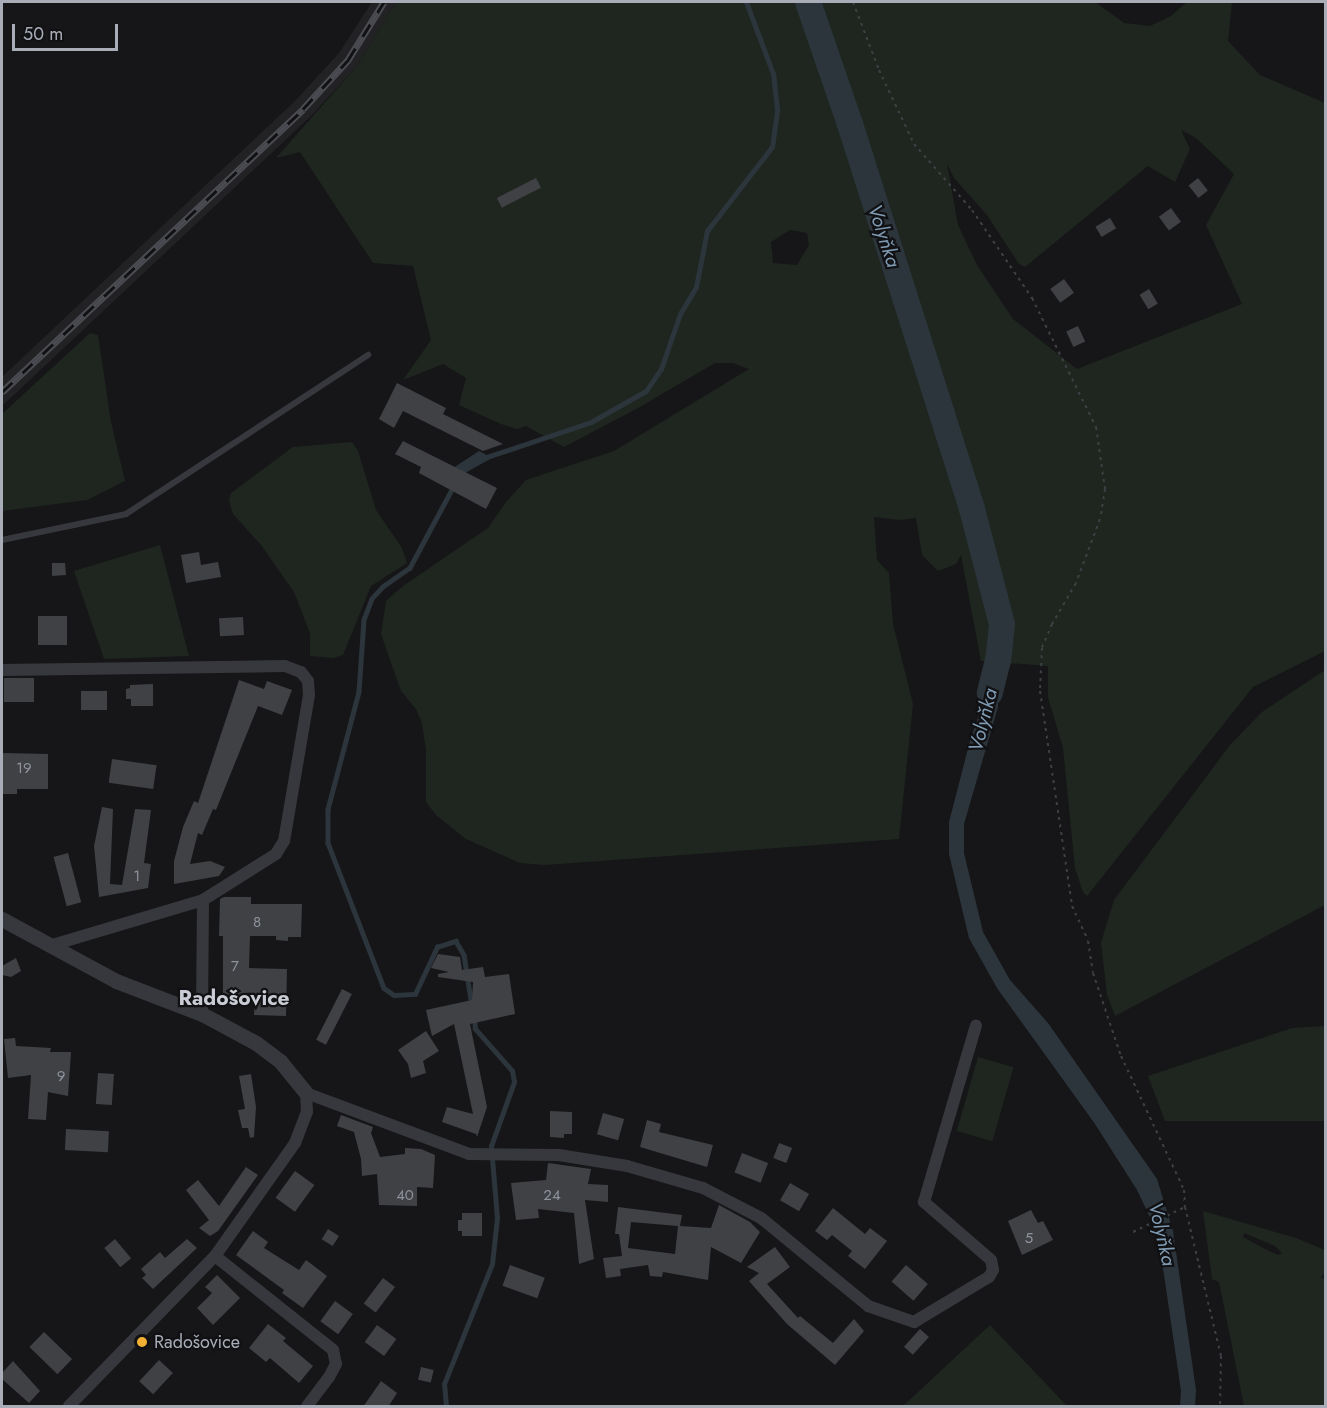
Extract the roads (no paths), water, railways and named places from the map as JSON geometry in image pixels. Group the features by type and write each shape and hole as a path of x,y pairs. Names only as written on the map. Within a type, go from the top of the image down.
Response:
{"street":[{"path":"2,669 285,666 301,672 308,681 309,695 284,842 276,854 203,900 48,946"},
{"path":"202,1014 203,900"},
{"path":"2,919 116,981 202,1014 256,1043 280,1061 306,1093 470,1154 559,1155 627,1166 703,1188 761,1218 868,1306 914,1322 989,1277 993,1270 991,1260 924,1202 976,1025"},
{"path":"69,1407 215,1256 295,1143 307,1112 306,1093"},
{"path":"215,1256 333,1350 336,1364 307,1407"}],"lane":[{"path":"2,540 126,514 368,355"}],"water":[{"path":"479,451 492,458 465,473 453,468"},
{"path":"998,660 998,707 964,824 964,853 983,932 1010,980 1048,1023 1157,1179 1173,1231 1196,1390 1195,1406 1180,1406 1181,1391 1158,1234 1137,1190 1095,1124 997,988 969,938 949,854 949,822 970,741"}],"waterway":[{"path":"484,458 591,422 646,391 661,369 680,314 696,287 707,231 772,147 777,110 773,74 746,2"},
{"name":"Volyňka","path":"808,2 850,124 972,509 1002,624 998,660 990,693"},
{"path":"454,486 410,568 383,587 372,599 364,620 359,692 328,809 328,843 384,988 394,995 415,994 437,947 456,941 464,955 472,1006"},
{"path":"446,1406 444,1384 492,1264 497,1218 491,1146 514,1082 512,1071 475,1029 474,1017"}],"railway":[{"path":"2,392 303,109 348,60 384,2"}],"place":[{"name":"Radošovice","path":"142,1342"}],"district":[{"name":"Radošovice","path":"234,998"}]}
